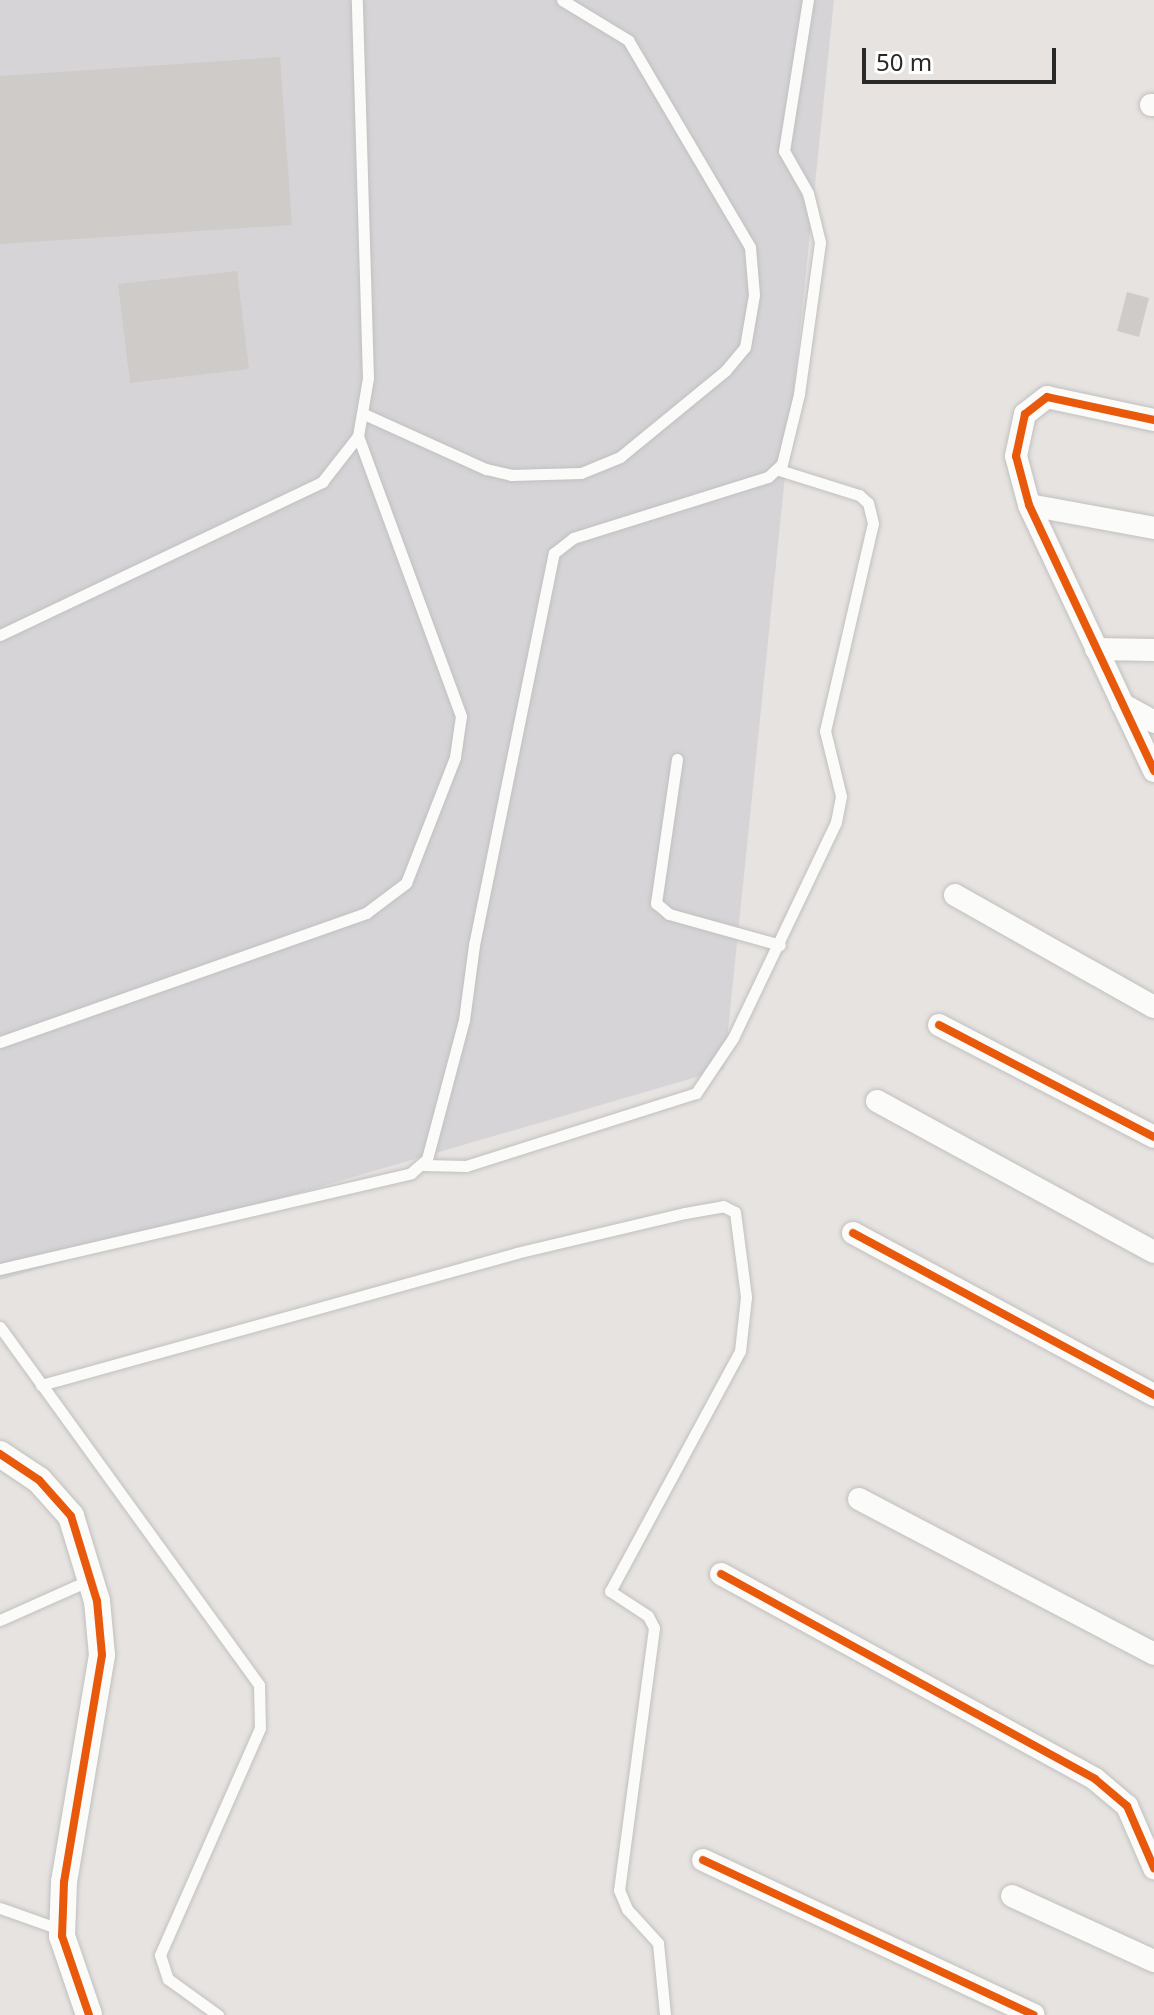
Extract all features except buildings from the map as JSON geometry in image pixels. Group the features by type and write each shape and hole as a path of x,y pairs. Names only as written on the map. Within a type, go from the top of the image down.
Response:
{"street":[{"path":"1154,420 1056,397 1039,400 1025,414 1016,456 1029,505 1154,771"},
{"path":"1029,505 1154,528"},
{"path":"1096,649 1154,650"},
{"path":"1122,704 1154,722"},
{"path":"955,895 1154,1007"},
{"path":"939,1025 1154,1137"},
{"path":"877,1101 1154,1252"},
{"path":"853,1233 1154,1395"},
{"path":"0,1454 39,1480 71,1516 91,1580 102,1655 64,1882 62,1930 89,2015"},
{"path":"859,1499 1154,1654"},
{"path":"721,1574 1095,1779 1127,1806 1154,1868"},
{"path":"703,1860 1034,2015"},
{"path":"1012,1896 1154,1961"}],"lane":[{"path":"0,635 322,482 358,436 368,378 357,0"},
{"path":"364,414 486,469 511,475 581,473 620,457 725,371 745,347 756,274 750,247 628,40 562,0"},
{"path":"779,470 799,394 820,242 808,193 784,151 808,0"},
{"path":"0,1042 366,913 406,883 455,757 461,716 358,436"},
{"path":"0,1269 411,1173 423,1165 435,1145 464,1020 474,945 554,553 573,538 779,470 859,495 868,503 873,523 825,731 841,796 836,822 780,945 711,1078 696,1093 466,1166 423,1165"},
{"path":"677,759 656,903 669,914 780,945"},
{"path":"41,1385 516,1253 685,1213 723,1206 735,1212 746,1297 740,1351 610,1591 648,1616 654,1628 619,1890 627,1909 658,1943 665,2015"},
{"path":"0,1327 259,1685 260,1728 160,1955 168,1979 218,2015"},
{"path":"0,1620 91,1580"},
{"path":"0,1908 62,1930"}],"shaded area":[{"path":"0,0 834,0 724,1069 0,1280"}],"cycle path":[{"path":"1154,420 1047,397 1025,414 1016,456 1029,505 1154,771"},
{"path":"939,1025 1154,1137"},
{"path":"853,1233 1154,1395"},
{"path":"0,1454 39,1480 71,1516 97,1601 102,1655 64,1882 62,1936 89,2015"},
{"path":"721,1574 1095,1779 1127,1806 1154,1868"},
{"path":"703,1860 1034,2015"}]}
